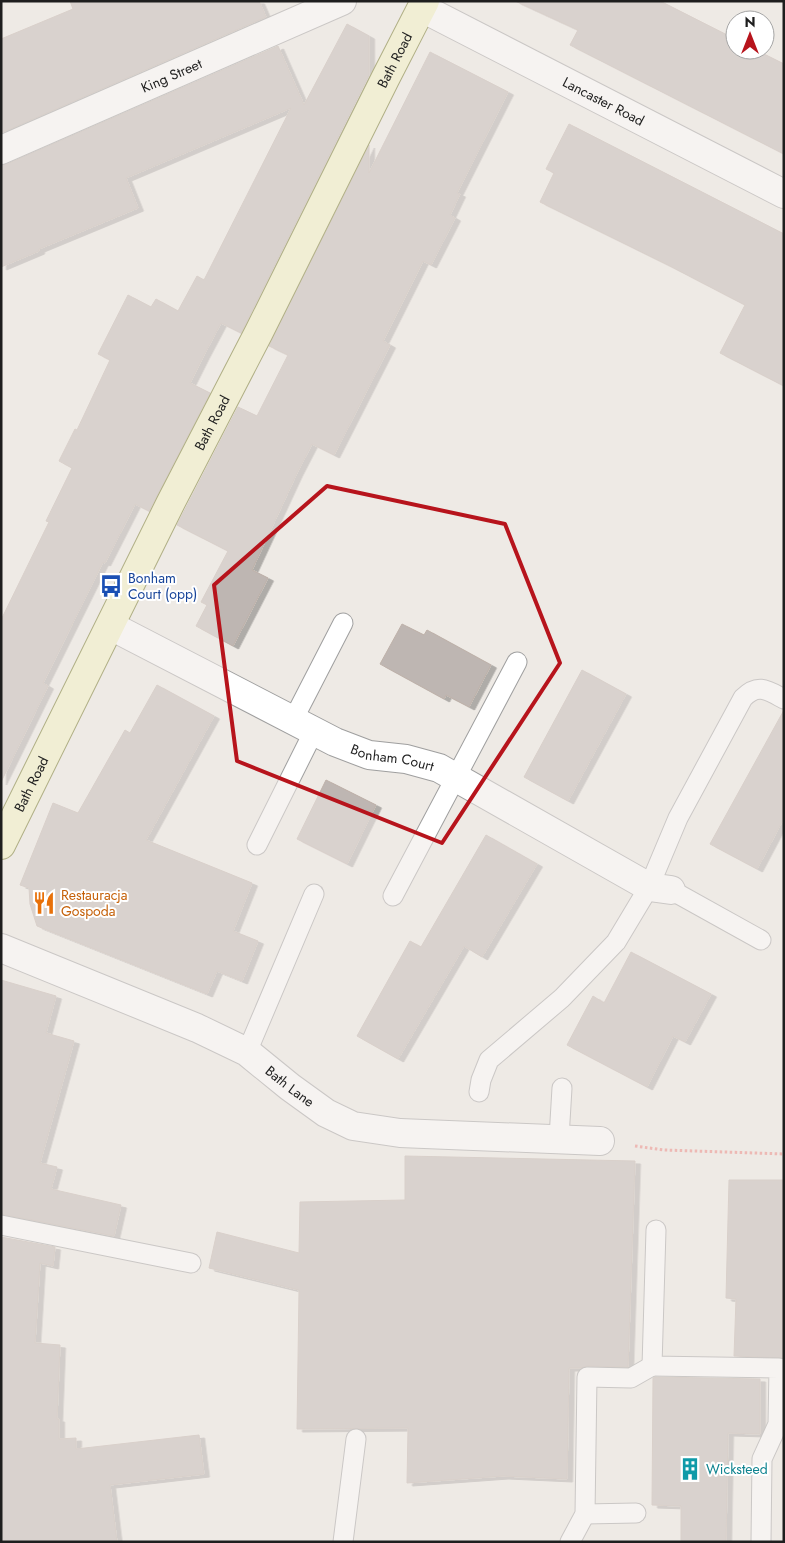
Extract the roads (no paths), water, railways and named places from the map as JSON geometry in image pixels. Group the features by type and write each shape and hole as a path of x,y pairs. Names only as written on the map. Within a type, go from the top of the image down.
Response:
{"street":[{"name":"King Street","path":"1,150 342,1"},
{"name":"Lancaster Road","path":"424,4 784,194"},
{"name":"Bath Road","path":"1,845 170,504 260,332 424,4"},
{"name":"Bonham Court","path":"110,626 335,742 369,755 406,759 439,768 660,888"},
{"name":"Bath Lane","path":"1,948 197,1028 247,1052 326,1113 353,1126 400,1133 600,1141"}],"lane":[{"path":"256,845 343,623"},
{"path":"394,896 517,662"},
{"path":"480,1092 481,1080 489,1060 562,998 616,942 660,888 678,818 743,698 751,690 764,689 784,699"},
{"path":"660,888 761,940"},
{"path":"247,1052 314,894"},
{"path":"559,1138 562,1088"},
{"path":"1,1225 191,1263"},
{"path":"652,1366 656,1230"},
{"path":"570,1542 584,1514 587,1377 631,1378 652,1366 779,1368 778,1424 762,1459 761,1542"},
{"path":"343,1542 356,1439"},
{"path":"584,1514 636,1513"}],"place":[{"name":"Bonham Court (opp)","path":"111,586"},
{"name":"Restauracja Gospoda","path":"44,903"},
{"name":"Wicksteed","path":"690,1469"}]}
